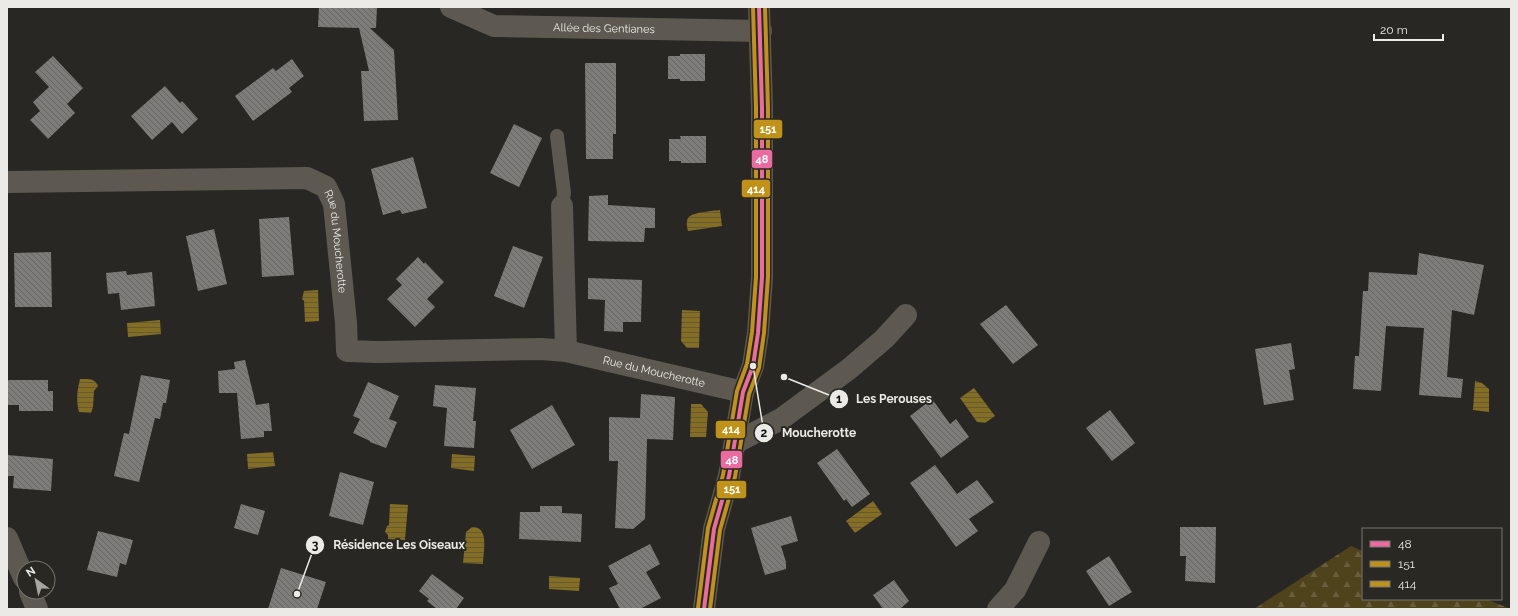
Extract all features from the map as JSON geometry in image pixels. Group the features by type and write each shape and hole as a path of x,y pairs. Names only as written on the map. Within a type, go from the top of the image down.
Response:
{"street":[{"name":"Allée des Gentianes","path":"451,7 494,26 761,31"},
{"path":"704,609 714,529 729,476 743,392 753,366 758,333 762,277 761,31 759,7"},
{"name":"Rue du Moucherotte","path":"7,182 307,178 326,187 334,204 346,323 347,350 378,352 542,349 566,351 743,392"},
{"path":"562,206 566,351"},
{"path":"735,443 780,420 849,369 884,339 906,315"},
{"path":"7,538 16,560"},
{"path":"998,609 1015,590 1039,542"}],"lane":[{"path":"556,136 564,193 562,206"}],"green space":[{"path":"1351,546 1362,551 1362,600 1488,600 1511,609 1254,609"}],"shaded area":[{"path":"720,210 722,226 688,231 687,221 690,216 708,211"},
{"path":"318,290 319,321 305,322 304,301 302,299 304,291"},
{"path":"682,310 700,311 699,348 687,348 681,341"},
{"path":"160,320 161,334 128,337 127,323"},
{"path":"80,379 93,380 98,386 94,391 91,413 79,412 77,396"},
{"path":"1475,381 1482,383 1489,389 1489,412 1473,410"},
{"path":"974,388 995,416 985,423 977,422 960,398"},
{"path":"691,404 701,404 708,412 706,437 690,437"},
{"path":"273,452 275,466 248,469 247,454"},
{"path":"452,454 475,456 474,471 451,468"},
{"path":"873,501 882,514 855,533 846,521"},
{"path":"390,504 408,505 405,540 388,539 388,535 385,532 387,526 389,525"},
{"path":"472,527 478,528 483,535 483,564 463,563 466,532"},
{"path":"549,576 580,578 579,591 549,589"}],"building":[{"path":"319,7 377,7 376,28 370,28 394,50 398,120 364,121 361,71 369,71 359,28 318,27"},
{"path":"680,54 705,54 705,81 680,81 680,79 668,79 668,56 680,56"},
{"path":"53,56 83,88 67,104 75,113 48,139 30,120 40,111 33,102 49,87 35,72"},
{"path":"292,59 304,76 289,88 292,92 253,121 235,96 273,68 276,71"},
{"path":"585,63 616,63 616,134 613,134 613,159 586,159"},
{"path":"165,86 180,103 182,101 198,119 182,134 172,122 152,140 131,116"},
{"path":"514,124 542,138 519,187 490,173"},
{"path":"680,136 706,136 706,163 681,163 681,161 669,161 669,139 681,139"},
{"path":"413,157 427,208 402,214 400,210 383,215 371,169"},
{"path":"608,195 608,205 655,208 655,228 645,228 644,242 588,241 589,196"},
{"path":"289,217 294,275 262,277 259,219"},
{"path":"214,229 227,284 198,291 186,236"},
{"path":"513,246 543,257 524,308 494,296"},
{"path":"51,252 52,307 15,307 14,253"},
{"path":"1419,253 1484,265 1474,315 1452,310 1447,377 1463,379 1461,398 1419,395 1424,328 1386,326 1381,391 1353,389 1355,356 1359,356 1363,291 1368,291 1369,272 1417,275"},
{"path":"418,257 424,264 425,262 444,282 427,299 435,307 415,327 387,299 402,285 396,279"},
{"path":"126,271 127,275 152,272 155,306 121,310 119,293 108,294 106,273"},
{"path":"588,278 642,280 641,322 623,322 623,332 604,331 605,300 588,299"},
{"path":"1006,305 1038,345 1013,364 980,324"},
{"path":"1291,343 1295,369 1289,370 1294,400 1264,405 1255,349"},
{"path":"245,360 256,405 269,403 272,431 264,431 264,437 241,439 237,393 219,393 218,371 235,369 234,362"},
{"path":"141,375 170,380 166,403 163,403 160,419 155,418 139,482 114,476 124,433 129,434"},
{"path":"7,380 48,380 48,391 53,391 53,411 19,411 19,405 7,405"},
{"path":"368,382 399,396 389,419 397,422 386,448 353,433 360,419 353,416"},
{"path":"435,385 476,388 473,421 476,421 474,448 444,446 447,408 433,406"},
{"path":"641,394 675,397 673,440 647,439 645,519 633,529 615,528 618,461 609,461 609,417 640,418"},
{"path":"932,399 950,424 956,419 969,437 941,458 910,416"},
{"path":"552,405 575,445 532,469 510,430"},
{"path":"1110,410 1135,443 1112,461 1086,428"},
{"path":"837,449 870,494 852,507 846,499 844,501 817,463"},
{"path":"7,455 53,459 51,491 13,488 14,476 7,476"},
{"path":"935,465 957,494 977,480 994,502 969,519 978,531 956,547 910,483"},
{"path":"340,472 374,482 363,525 329,516"},
{"path":"241,504 265,511 258,535 234,528"},
{"path":"540,506 562,506 562,513 582,514 581,542 519,539 520,512 540,512"},
{"path":"791,516 798,541 781,546 786,562 786,569 765,575 751,528"},
{"path":"1180,527 1216,527 1215,583 1185,581 1186,556 1180,556"},
{"path":"98,531 133,540 126,565 120,563 117,577 87,570"},
{"path":"650,544 660,564 646,572 661,598 640,609 620,609 609,588 618,584 608,566"},
{"path":"1109,556 1132,592 1109,606 1086,571"},
{"path":"281,568 326,582 317,609 268,609"},
{"path":"432,574 464,598 456,609 437,609 427,601 429,599 419,591"},
{"path":"894,580 909,601 900,609 883,609 873,595"}],"transit line":[{"name":"414","path":"698,608 708,528 723,475 737,391 747,364 752,332 756,277 756,108 753,7"},
{"name":"48","path":"704,609 714,529 729,476 743,392 753,366 758,333 762,277 762,108 759,7"},
{"name":"151","path":"710,609 720,530 735,477 749,394 759,368 764,333 768,277 768,108 765,7"}],"place":[{"name":"Moucherotte","path":"753,366"},
{"name":"Les Perouses","path":"784,377"},
{"name":"Résidence Les Oiseaux","path":"297,594"}]}
